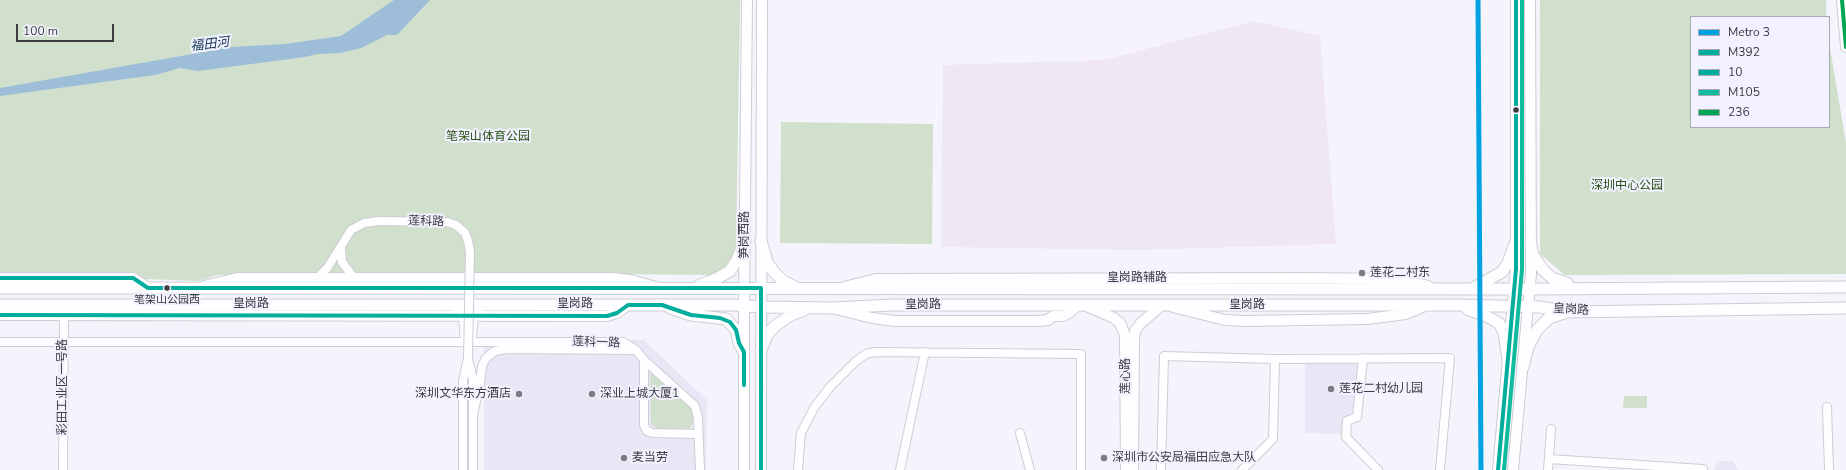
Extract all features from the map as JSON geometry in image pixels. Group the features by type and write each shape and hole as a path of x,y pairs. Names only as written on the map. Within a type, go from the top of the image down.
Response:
{"highway":[{"path":"690,288 710,282 730,271 737,260 745,240"},
{"path":"761,241 768,264 774,273 783,281 799,288"},
{"path":"1472,289 1502,272 1508,263 1516,241"},
{"path":"1531,245 1537,261 1544,272 1555,279 1568,283 1569,288 1576,289"},
{"name":"皇岗路","path":"0,288 1576,289 1846,287"},
{"name":"皇岗路","path":"0,305 64,310 444,304 662,305 810,308 891,305 1514,306 1540,307 1566,312 1846,308"},
{"path":"662,305 690,315 726,319 736,330 739,343 744,352"},
{"path":"1457,306 1484,315 1498,323 1504,332 1508,360"},
{"path":"761,350 767,335 777,324 793,313 810,308"},
{"path":"1523,367 1530,341 1540,325 1549,318 1566,312"}],"main road":[{"name":"笋岗西路","path":"744,470 747,0"},
{"name":"笋岗西路","path":"761,470 760,288 762,0"},
{"path":"1498,470 1515,289 1516,0"},
{"path":"1514,470 1530,289 1530,0"},
{"path":"1842,0 1846,47"},
{"path":"0,278 133,278 148,288"},
{"path":"196,288 237,278 613,278 640,282 660,288"},
{"path":"0,315 64,310 463,316 611,316 628,305"},
{"path":"834,308 864,317 895,321 1036,321 1048,320 1053,316 1063,316 1081,305"},
{"name":"莲心路","path":"1081,305 1114,318 1120,323 1125,335 1126,470"},
{"path":"1166,305 1225,320 1244,321 1368,319 1406,314 1425,306"},
{"name":"莲心路","path":"1133,470 1133,347 1135,331 1146,318 1166,305"}],"street":[{"name":"莲科路","path":"317,279 328,267 341,248 344,239 356,226 370,222 440,221 456,225 461,229 468,241 470,252 468,359 473,379 473,470"},
{"path":"341,248 342,262 354,278"},
{"path":"444,304 455,306 463,316"},
{"path":"475,316 482,309 495,304"},
{"name":"彩田工业区一号路","path":"63,470 64,310"},
{"name":"莲科路","path":"463,316 472,342"},
{"name":"莲科路","path":"463,470 463,381 472,342 475,316"},
{"name":"莲科一路","path":"0,342 619,342 627,344 636,350 644,360 693,404 698,418 700,470"},
{"path":"473,415 482,366 486,358 491,353 506,349 636,350"},
{"path":"798,470 801,433 807,420 830,387 856,361 866,354 875,352 1080,354 1081,470"},
{"path":"900,470 924,352"},
{"path":"1161,470 1164,356 1275,359 1450,358 1440,470"},
{"path":"1363,358 1357,417 1347,421 1346,437 1378,470"},
{"path":"1242,470 1273,439 1275,359"},
{"path":"644,360 644,425 646,430 653,433 698,434"},
{"path":"1828,407 1829,470"},
{"path":"1548,470 1551,429"},
{"path":"1020,433 1030,470"},
{"path":"1549,459 1703,469"}],"shaded area":[{"path":"1254,21 1320,36 1336,244 1138,250 941,247 943,65 1104,60"},
{"path":"484,338 644,340 707,400 706,470 484,470"},
{"name":"莲花二村幼儿园","path":"1305,364 1360,364 1355,415 1343,418 1342,434 1305,433"},
{"path":"1717,461 1733,461 1738,470 1714,470"}],"green space":[{"name":"笔架山体育公园","path":"0,0 740,0 736,251 734,262 713,275 525,273 218,275 198,281 144,279 136,274 0,275"},
{"name":"深圳中心公园","path":"1540,0 1826,0 1826,16 1690,16 1690,128 1830,128 1830,48 1846,143 1846,274 1565,275 1540,254"},
{"path":"781,122 933,124 932,244 780,243"},
{"path":"653,372 692,407 694,421 690,428 658,429 651,424 650,375"},
{"path":"1624,396 1647,396 1647,408 1623,408"}],"water":[{"path":"394,0 430,0 397,35 387,35 361,48 341,53 317,54 305,57 198,71 180,68 155,75 0,96 0,88 232,47 285,44 341,36"}],"metro line":[{"name":"3","path":"1478,0 1481,470"}],"transit line":[{"name":"10","path":"1498,470 1516,269 1516,0"},
{"name":"M105","path":"1504,470 1522,269 1522,0"},
{"name":"236","path":"1842,0 1846,47"},
{"name":"M392","path":"0,278 133,278 148,288 761,288 761,470"},
{"name":"M392","path":"0,315 607,316 617,313 628,305 662,305 691,315 720,318 730,322 736,330 739,343 744,352 744,385"}],"place":[{"name":"莲花二村东","path":"1362,273"},
{"name":"笔架山公园西","path":"167,288"},
{"name":"莲花二村幼儿园","path":"1331,389"},
{"name":"深圳文华东方酒店","path":"519,394"},
{"name":"深业上城大厦1","path":"592,394"},
{"name":"麦当劳","path":"624,458"},
{"name":"深圳市公安局福田应急大队","path":"1104,458"}],"water label":[{"name":"福田河","path":"210,45"}]}
